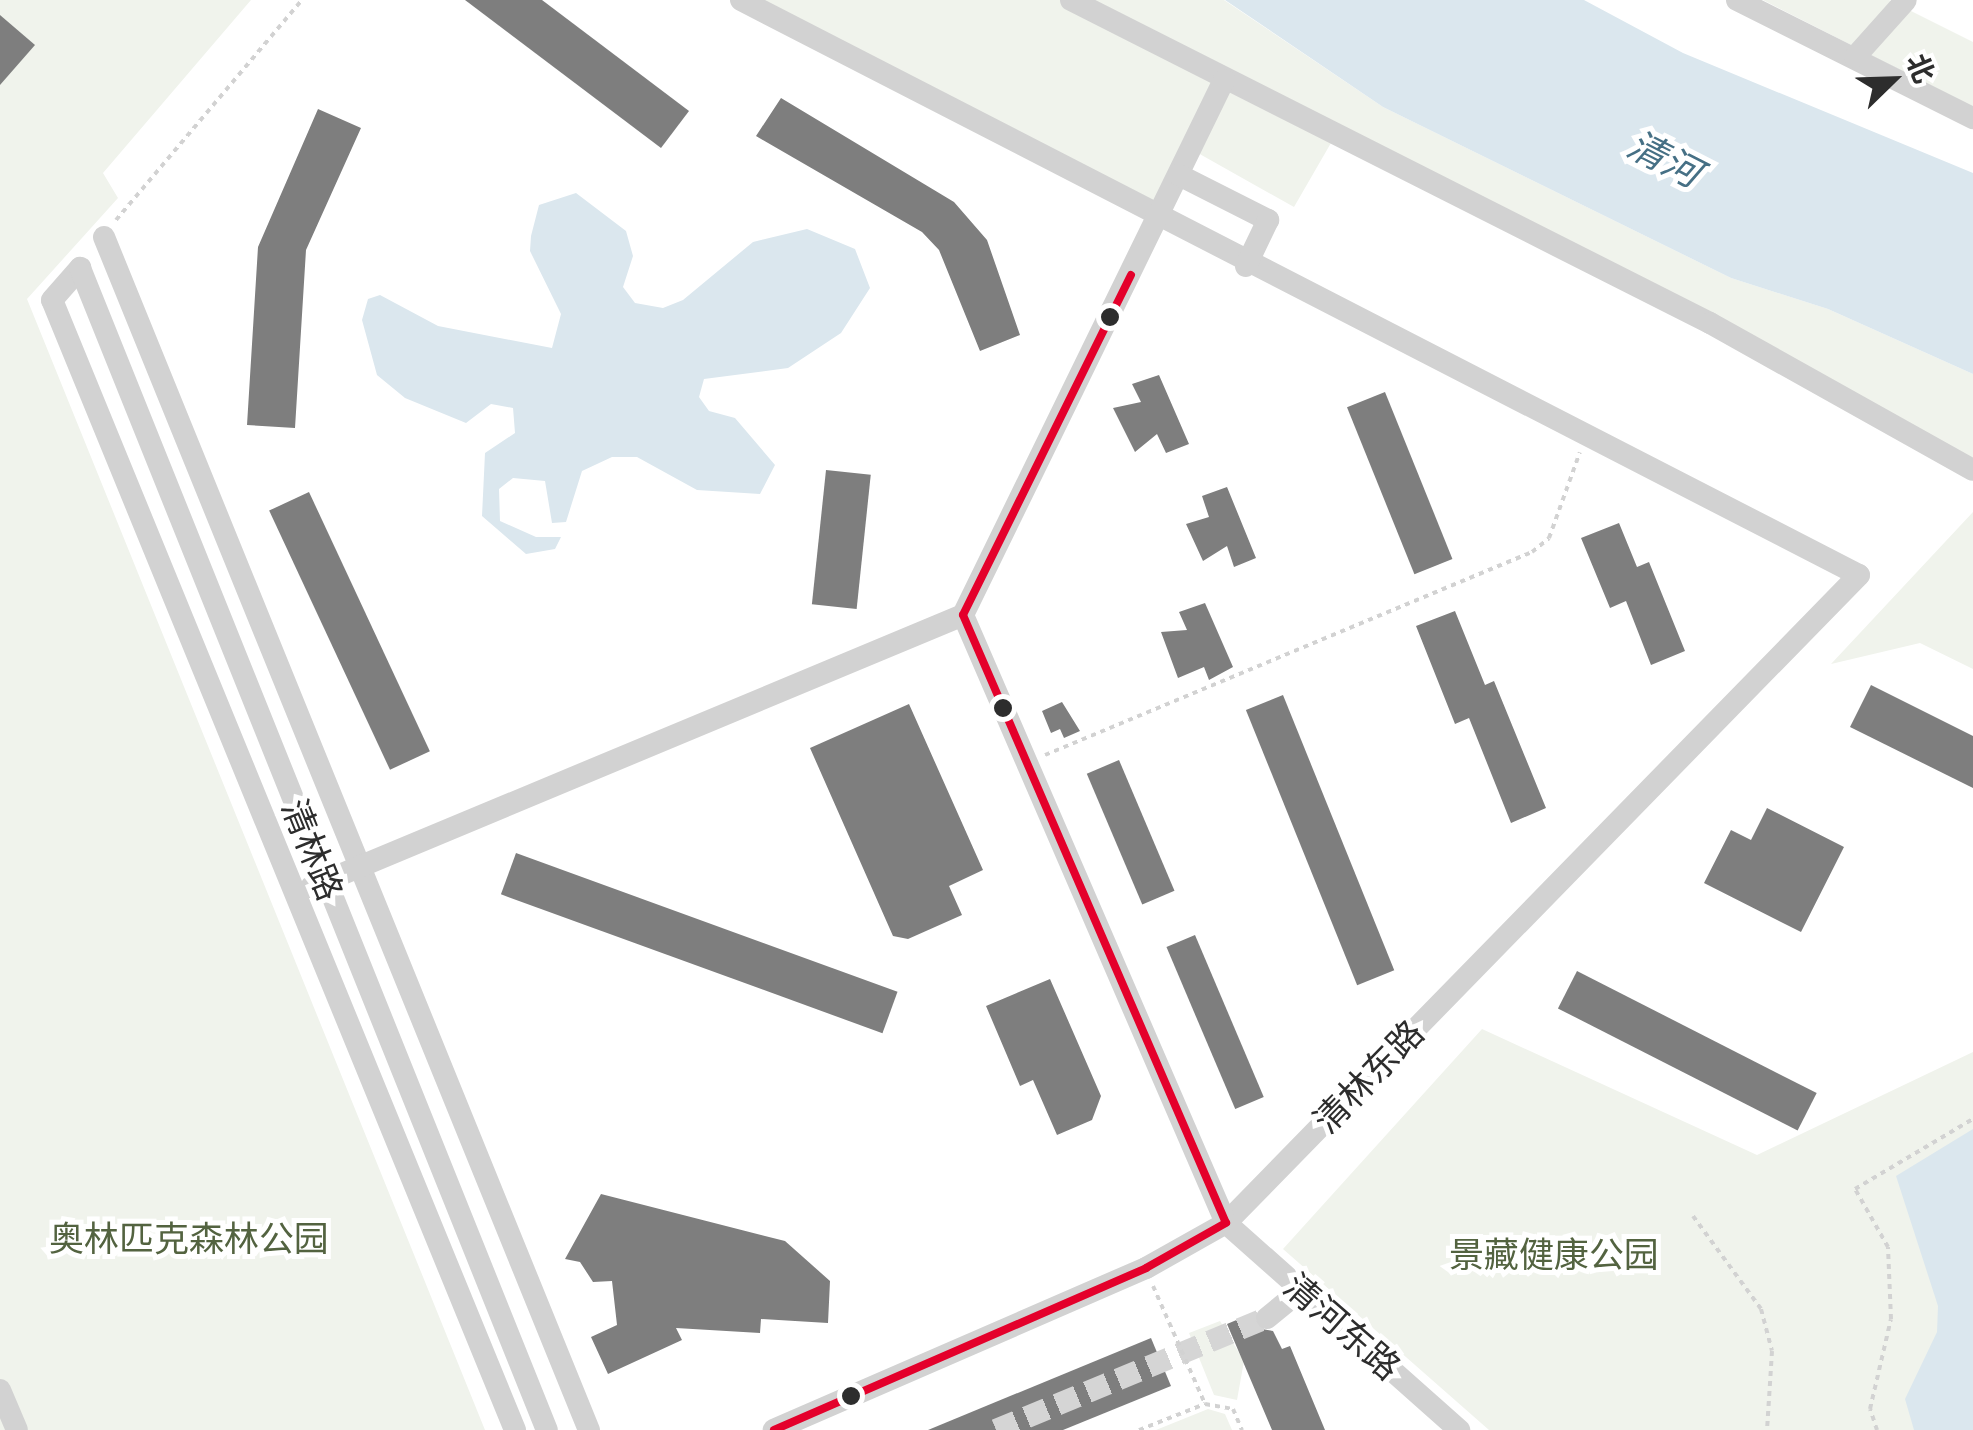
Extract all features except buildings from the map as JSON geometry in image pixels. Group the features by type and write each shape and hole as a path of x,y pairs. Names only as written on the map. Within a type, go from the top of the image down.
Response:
{"street":[{"path":"741,0 1158,221 1586,437"},
{"path":"1071,0 1710,323 1973,470"},
{"path":"1738,0 1973,118"},
{"path":"1855,57 1906,0"},
{"path":"515,1430 294,895 963,615 1224,80"},
{"path":"1180,175 1268,220 1246,266"},
{"path":"104,236 356,869 589,1430"},
{"name":"清林路","path":"294,895 52,300 80,268 547,1430"},
{"name":"清林东路","path":"774,1430 799,1425 1146,1268 1226,1223 1859,575 1586,437"},
{"path":"963,615 1226,1223"},
{"name":"清河东路","path":"1226,1223 1297,1296 1458,1430"},
{"path":"1267,1318 1297,1296"},
{"path":"0,1390 18,1430"}],"path":[{"path":"104,236 302,0"},
{"path":"1027,762 1532,552 1549,538 1586,437"},
{"path":"1877,1430 1870,1410 1890,1320 1888,1247 1854,1189 1973,1119"},
{"path":"1693,1216 1761,1309 1772,1351 1767,1430"},
{"path":"1146,1268 1205,1404"},
{"path":"1138,1430 1205,1404 1232,1409 1242,1430"}],"green space":[{"name":"奥林匹克森林公园","path":"0,0 251,0 103,173 118,198 27,299 485,1430 0,1430"},
{"path":"741,0 1224,0 1383,107 1731,278 1828,309 1973,374 1973,470 1335,136 1294,207 1189,148 1158,221"},
{"path":"1763,0 1889,0 1973,42 1973,107"},
{"path":"1973,512 1973,669 1920,643 1831,664"},
{"name":"景藏健康公园","path":"1482,1029 1757,1155 1973,1052 1973,1430 1489,1430 1283,1249"},
{"path":"1220,1321 1244,1361 1237,1400 1214,1395 1189,1333"},
{"path":"1208,1409 1225,1414 1232,1430 1156,1430"}],"water":[{"name":"清河","path":"1225,0 1584,0 1683,53 1973,173 1973,374 1828,309 1731,278 1383,107"},
{"path":"576,193 626,231 633,256 623,287 635,303 663,308 683,300 753,242 807,229 855,249 870,288 841,333 788,368 704,379 699,397 709,411 735,418 775,465 760,494 697,490 637,457 612,457 582,471 566,522 552,523 545,481 513,478 499,489 500,521 536,537 561,537 555,549 526,554 482,516 485,453 515,433 513,408 491,404 466,423 405,398 377,375 362,320 368,299 380,295 438,326 552,348 561,314 530,251 531,236 539,205"},
{"path":"1973,1129 1973,1430 1914,1430 1905,1399 1937,1332 1938,1306 1896,1176"}],"tunnel":[{"path":"996,1430 1267,1318"}],"transit line":[{"path":"1131,275 963,615 1226,1223"},
{"path":"774,1430 1146,1268 1226,1223"}]}
